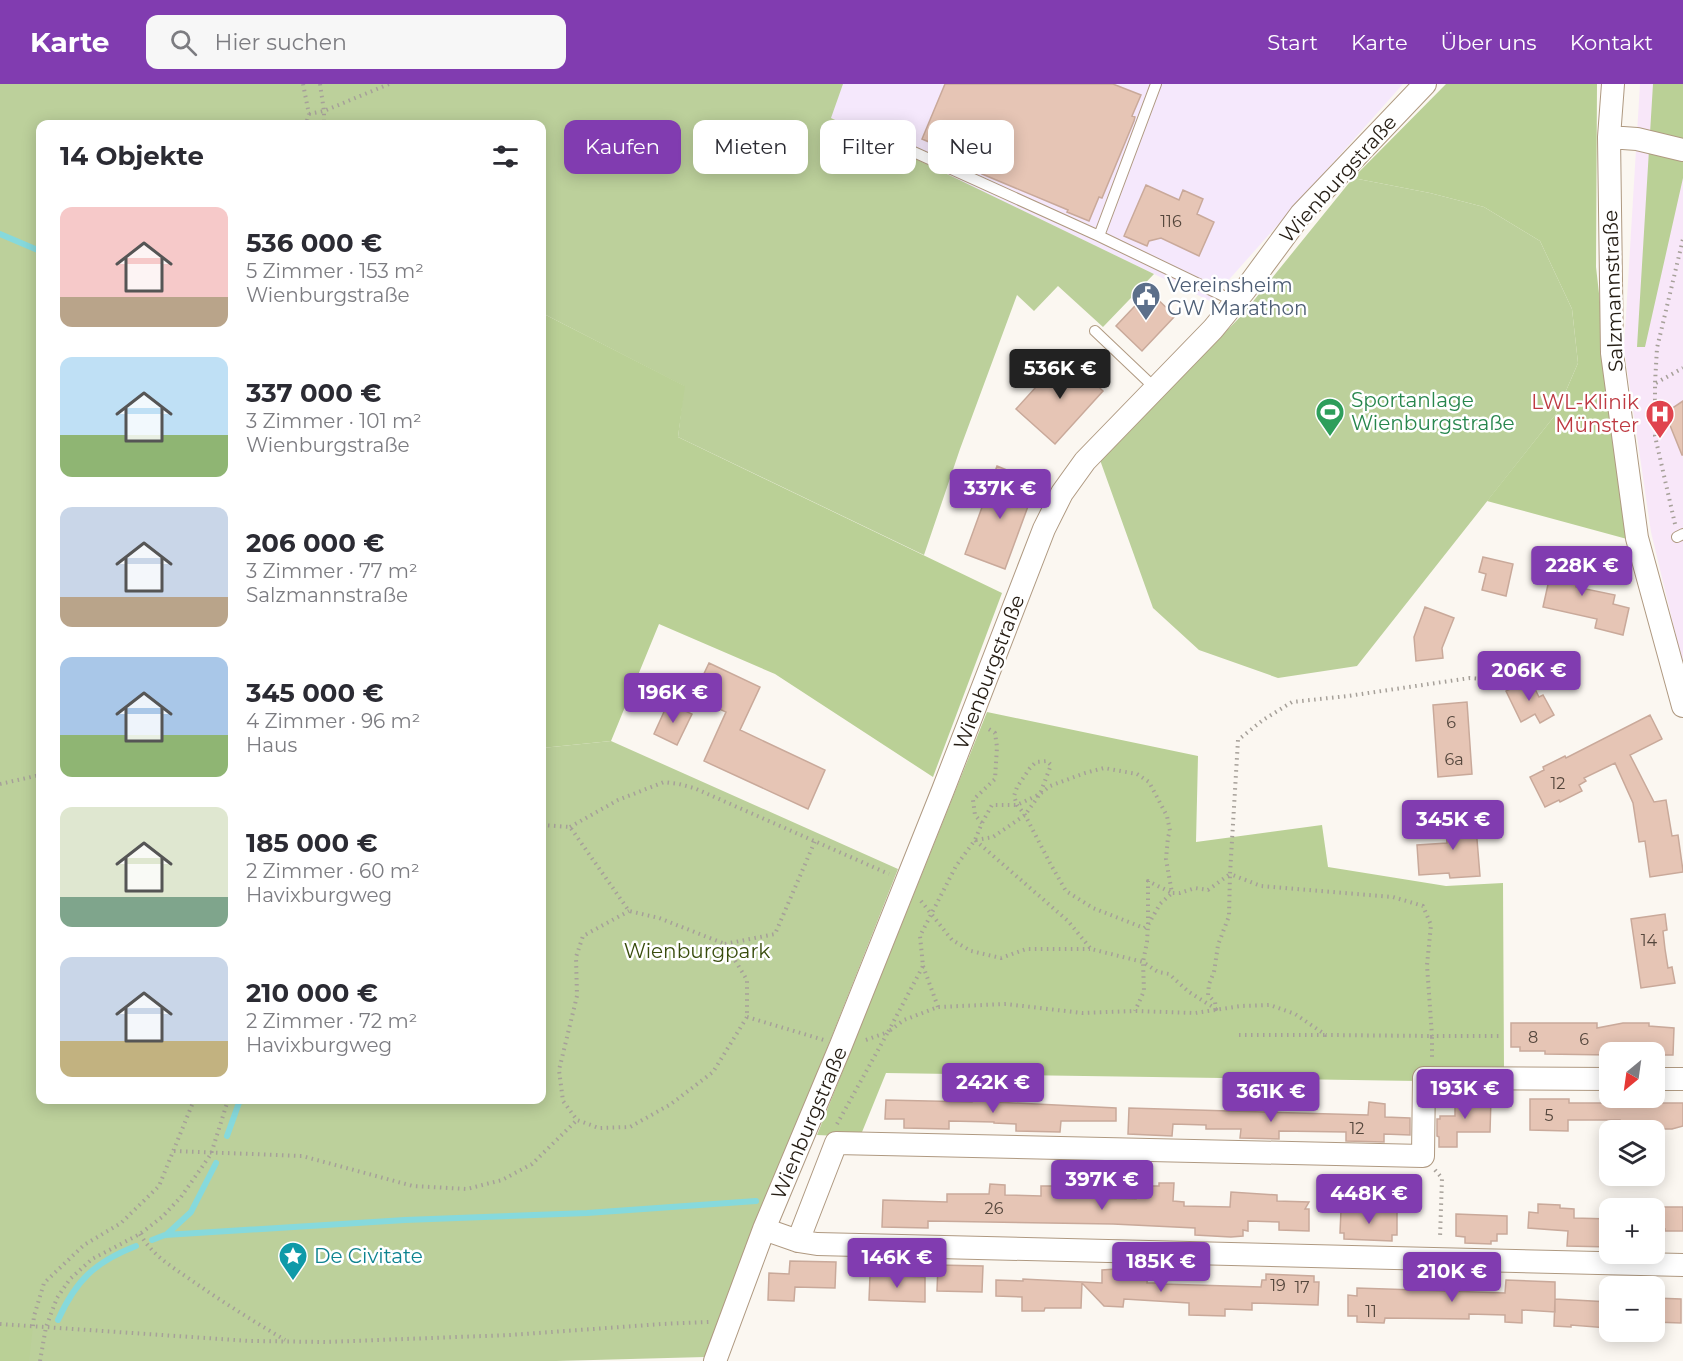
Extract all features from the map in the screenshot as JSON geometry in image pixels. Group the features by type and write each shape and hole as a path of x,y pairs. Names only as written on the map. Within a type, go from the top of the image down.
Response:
{"street":[{"name":"Wienburgstraße","path":"715,1361 764,1229 841,1045 1044,529 1062,493 1085,461 1115,428 1213,329 1236,302 1301,214 1425,84"},
{"name":"Salzmannstraße","path":"1613,84 1609,137 1612,353 1637,538 1679,670 1683,706"},
{"path":"1609,137 1637,139 1683,150"},
{"path":"798,1241 837,1143 1423,1156 1424,1078 1599,1079"},
{"path":"1665,1079 1683,1079"},
{"path":"764,1229 798,1241 817,1244 1683,1265"}],"lane":[{"path":"1099,236 1156,84"},
{"path":"916,153 1099,236 1236,302"},
{"path":"1095,332 1156,389"}],"path":[{"path":"303,84 309,114 307,120"},
{"path":"320,84 324,120"},
{"path":"309,114 324,111 389,84"},
{"path":"1680,536 1655,436 1655,383 1657,348 1683,239"},
{"path":"1655,383 1683,368"},
{"path":"1216,1009 1215,1002 1208,995 1218,945 1229,916 1238,740 1263,720 1292,702 1470,678 1494,680"},
{"path":"971,717 995,733 997,747 995,779 973,800 975,815 982,823"},
{"path":"975,840 993,837 1025,815 1040,794 1051,765 1047,761 1036,762 1030,768 1017,787 1014,796 1017,805 1025,815 1066,891 1093,908 1144,928 1160,904 1172,892"},
{"path":"938,1007 923,966 920,936 956,866 975,840 992,806 1017,805 1040,794 1050,786 1104,768 1137,774 1149,782 1167,816 1170,831 1166,859 1172,892"},
{"path":"0,784 36,776"},
{"path":"546,825 570,827 618,800 664,783 694,788 906,882 952,940 970,951 1000,958 1026,949 1091,949 1143,962 1158,972 1169,974 1189,992 1216,1009"},
{"path":"570,827 629,911"},
{"path":"975,840 1068,921 1091,949"},
{"path":"725,944 747,980 747,1017 713,1072 671,1104 630,1127 599,1128 578,1120 563,1101 558,1070 577,996 576,957 583,936 629,911 659,918 725,944 776,934 815,841"},
{"path":"1135,1011 1144,991 1143,962 1147,942 1148,881 1172,892 1180,893 1195,888 1208,890 1230,874"},
{"path":"1230,874 1261,886 1393,897 1424,906 1431,925 1427,965 1432,1036 1432,1078"},
{"path":"837,1143 834,1130 923,966"},
{"path":"888,1032 904,1020 938,1007 1006,1004 1082,1013 1135,1011 1195,1013 1241,1006 1270,1005 1295,1014 1326,1035"},
{"path":"747,1017 841,1045"},
{"path":"1239,1035 1501,1036"},
{"path":"33,1326 44,1283 84,1245 121,1223 159,1186 192,1104"},
{"path":"40,1361 46,1327 57,1298 70,1279 92,1259 140,1234 162,1217 181,1197 211,1154 227,1104"},
{"path":"174,1151 302,1156 413,1186 467,1189 502,1180 532,1164 578,1120"},
{"path":"1423,1156 1442,1178 1439,1259"},
{"path":"140,1234 157,1256 220,1300 285,1341"},
{"path":"0,1324 250,1341 326,1342 510,1335 650,1324 708,1322 727,1329"}],"shaded area":[{"path":"843,84 1403,84 1210,301 946,174 1014,174 1014,120 928,120 928,165 916,159 916,120 834,120 830,118"},
{"name":"LWL-Klinik Münster","path":"1640,84 1683,84 1683,665 1651,532 1624,348"}],"green space":[{"name":"Wienburgpark","path":"0,84 843,84 831,118 835,120 820,120 820,174 916,174 916,159 928,165 928,174 947,174 1154,274 1103,327 1058,286 1034,311 1017,295 960,449 924,555 678,437 684,386 546,315 546,120 36,120 36,1104 546,1104 546,748 611,741 898,869 705,1357 556,1361 0,1361"},
{"path":"1446,84 1597,84 1596,267 1627,539 1487,501 1556,414 1578,363 1572,309 1540,241 1484,207 1430,193 1353,178"},
{"path":"1653,84 1683,84 1683,178 1645,347 1637,347"},
{"name":"Sportanlage Wienburgstraße","path":"1353,178 1430,193 1484,207 1540,241 1572,309 1578,363 1556,414 1357,666 1278,678 1199,650 1153,608 1100,460 1242,315"},
{"path":"546,315 685,386 678,437 1002,593 933,777 775,674 659,624 611,741 546,748"},
{"path":"987,712 1198,756 1196,842 1322,825 1328,867 1446,886 1503,883 1504,1070 1418,1081 886,1073 860,1137 817,1135"},
{"path":"0,1324 33,1326 29,1361 0,1361"}],"building":[{"path":"945,84 1113,84 1141,95 1132,116 1135,117 1134,121 1102,198 1099,197 1089,221 982,174 1014,174 1014,120 930,120"},
{"path":"928,125 928,142 922,139"},
{"path":"1146,185 1179,200 1183,190 1203,199 1197,214 1214,222 1199,256 1161,238 1149,241 1147,246 1124,236"},
{"name":"Vereinsheim GW Marathon","path":"1149,291 1175,316 1142,351 1116,326"},
{"path":"1065,355 1103,391 1055,444 1016,409"},
{"path":"1683,401 1683,455 1682,455 1665,413"},
{"path":"997,466 1014,473 1011,481 1034,490 1005,569 965,554"},
{"path":"1555,553 1582,560 1576,587 1615,595 1613,604 1629,608 1623,635 1595,628 1597,619 1543,607"},
{"path":"1483,557 1513,564 1506,596 1482,590 1486,574 1479,572"},
{"path":"1425,607 1454,618 1442,648 1443,658 1416,661 1414,637"},
{"path":"709,663 760,687 740,730 825,770 808,809 704,761 726,712 693,697"},
{"path":"1530,679 1539,697 1543,695 1554,715 1540,723 1535,714 1521,722 1506,691"},
{"path":"1467,702 1472,774 1438,777 1433,705"},
{"path":"668,703 692,714 677,745 654,734"},
{"path":"1650,715 1662,739 1630,755 1654,802 1666,800 1672,836 1678,835 1683,872 1650,877 1645,841 1639,842 1633,803 1615,763 1584,778 1586,781 1579,785 1582,791 1545,807 1530,777 1544,770 1543,767 1565,756 1566,758"},
{"path":"1475,815 1480,876 1450,878 1449,873 1419,875 1417,845 1447,843 1445,817"},
{"path":"1665,914 1667,930 1663,931 1665,949 1668,968 1672,967 1675,983 1641,988 1631,919"},
{"path":"1511,1023 1597,1023 1597,1028 1623,1023 1649,1023 1649,1026 1674,1028 1673,1055 1665,1055 1665,1042 1599,1042 1599,1055 1545,1054 1545,1051 1520,1051 1520,1047 1511,1047"},
{"path":"972,1095 995,1095 994,1102 1116,1108 1116,1121 1061,1121 1060,1132 1016,1131 1016,1124 994,1122 949,1121 949,1129 904,1128 904,1119 885,1119 886,1100 972,1102"},
{"path":"1455,1098 1491,1098 1490,1132 1457,1132 1457,1147 1439,1147 1437,1119 1440,1119 1440,1116 1455,1116"},
{"path":"1530,1099 1569,1099 1569,1103 1599,1103 1599,1108 1665,1108 1665,1103 1683,1103 1683,1126 1672,1129 1665,1129 1665,1120 1568,1120 1568,1131 1530,1130"},
{"path":"1369,1102 1385,1104 1385,1117 1410,1118 1410,1135 1384,1134 1384,1142 1346,1141 1346,1132 1279,1131 1279,1139 1240,1138 1241,1129 1206,1129 1206,1125 1173,1124 1172,1136 1128,1134 1129,1108 1368,1115"},
{"path":"1159,1183 1174,1183 1173,1201 1184,1202 1184,1206 1230,1207 1231,1192 1277,1195 1277,1201 1309,1202 1305,1209 1309,1209 1309,1231 1279,1230 1279,1222 1248,1221 1248,1231 1243,1230 1243,1236 1231,1237 1195,1235 1195,1228 1113,1224 928,1221 928,1228 882,1227 883,1200 947,1202 947,1194 989,1194 990,1184 1005,1185 1005,1195 1041,1196 1041,1186 1060,1186 1060,1196 1136,1199 1136,1189 1144,1189 1145,1186 1159,1186"},
{"path":"1538,1204 1560,1205 1560,1208 1574,1209 1574,1218 1599,1219 1599,1247 1567,1246 1568,1231 1528,1228 1529,1212 1538,1213"},
{"path":"1665,1207 1683,1207 1683,1231 1665,1231"},
{"path":"1341,1210 1397,1212 1397,1235 1392,1235 1392,1241 1344,1239 1344,1233 1340,1233"},
{"path":"1456,1214 1507,1216 1507,1234 1497,1234 1497,1241 1491,1241 1491,1244 1465,1243 1465,1237 1456,1236"},
{"path":"790,1261 836,1262 835,1288 795,1287 794,1301 768,1300 769,1273 789,1274"},
{"path":"938,1265 983,1266 982,1292 937,1291"},
{"path":"1102,1270 1148,1271 1147,1283 1163,1284 1261,1287 1262,1280 1266,1280 1266,1274 1314,1276 1314,1282 1319,1282 1318,1305 1252,1303 1252,1310 1225,1309 1225,1316 1189,1315 1189,1303 1124,1299 1123,1307 1104,1306 1082,1283 1081,1308 1045,1308 1044,1311 1022,1311 1022,1297 996,1296 996,1280 1102,1283"},
{"path":"870,1275 925,1277 925,1302 869,1300"},
{"path":"1506,1280 1555,1282 1555,1312 1522,1310 1522,1323 1505,1322 1505,1315 1469,1314 1469,1319 1385,1318 1384,1323 1357,1322 1357,1316 1348,1316 1348,1295 1357,1296 1357,1288 1505,1293"},
{"path":"1665,1298 1681,1299 1681,1323 1665,1322"},
{"path":"1555,1299 1599,1301 1599,1327 1554,1326"}],"waterway":[{"path":"0,234 36,249"},
{"path":"227,1136 239,1104"},
{"path":"166,1235 191,1212 216,1163"},
{"path":"152,1240 165,1235 405,1220 587,1213 756,1201"},
{"path":"58,1320 72,1294 88,1274 109,1259 136,1246"}],"place":[{"name":"Vereinsheim GW Marathon","path":"1146,322"},
{"name":"Sportanlage Wienburgstraße","path":"1330,438"},
{"name":"LWL-Klinik Münster","path":"1660,440"},
{"name":"De Civitate","path":"293,1282"}]}
